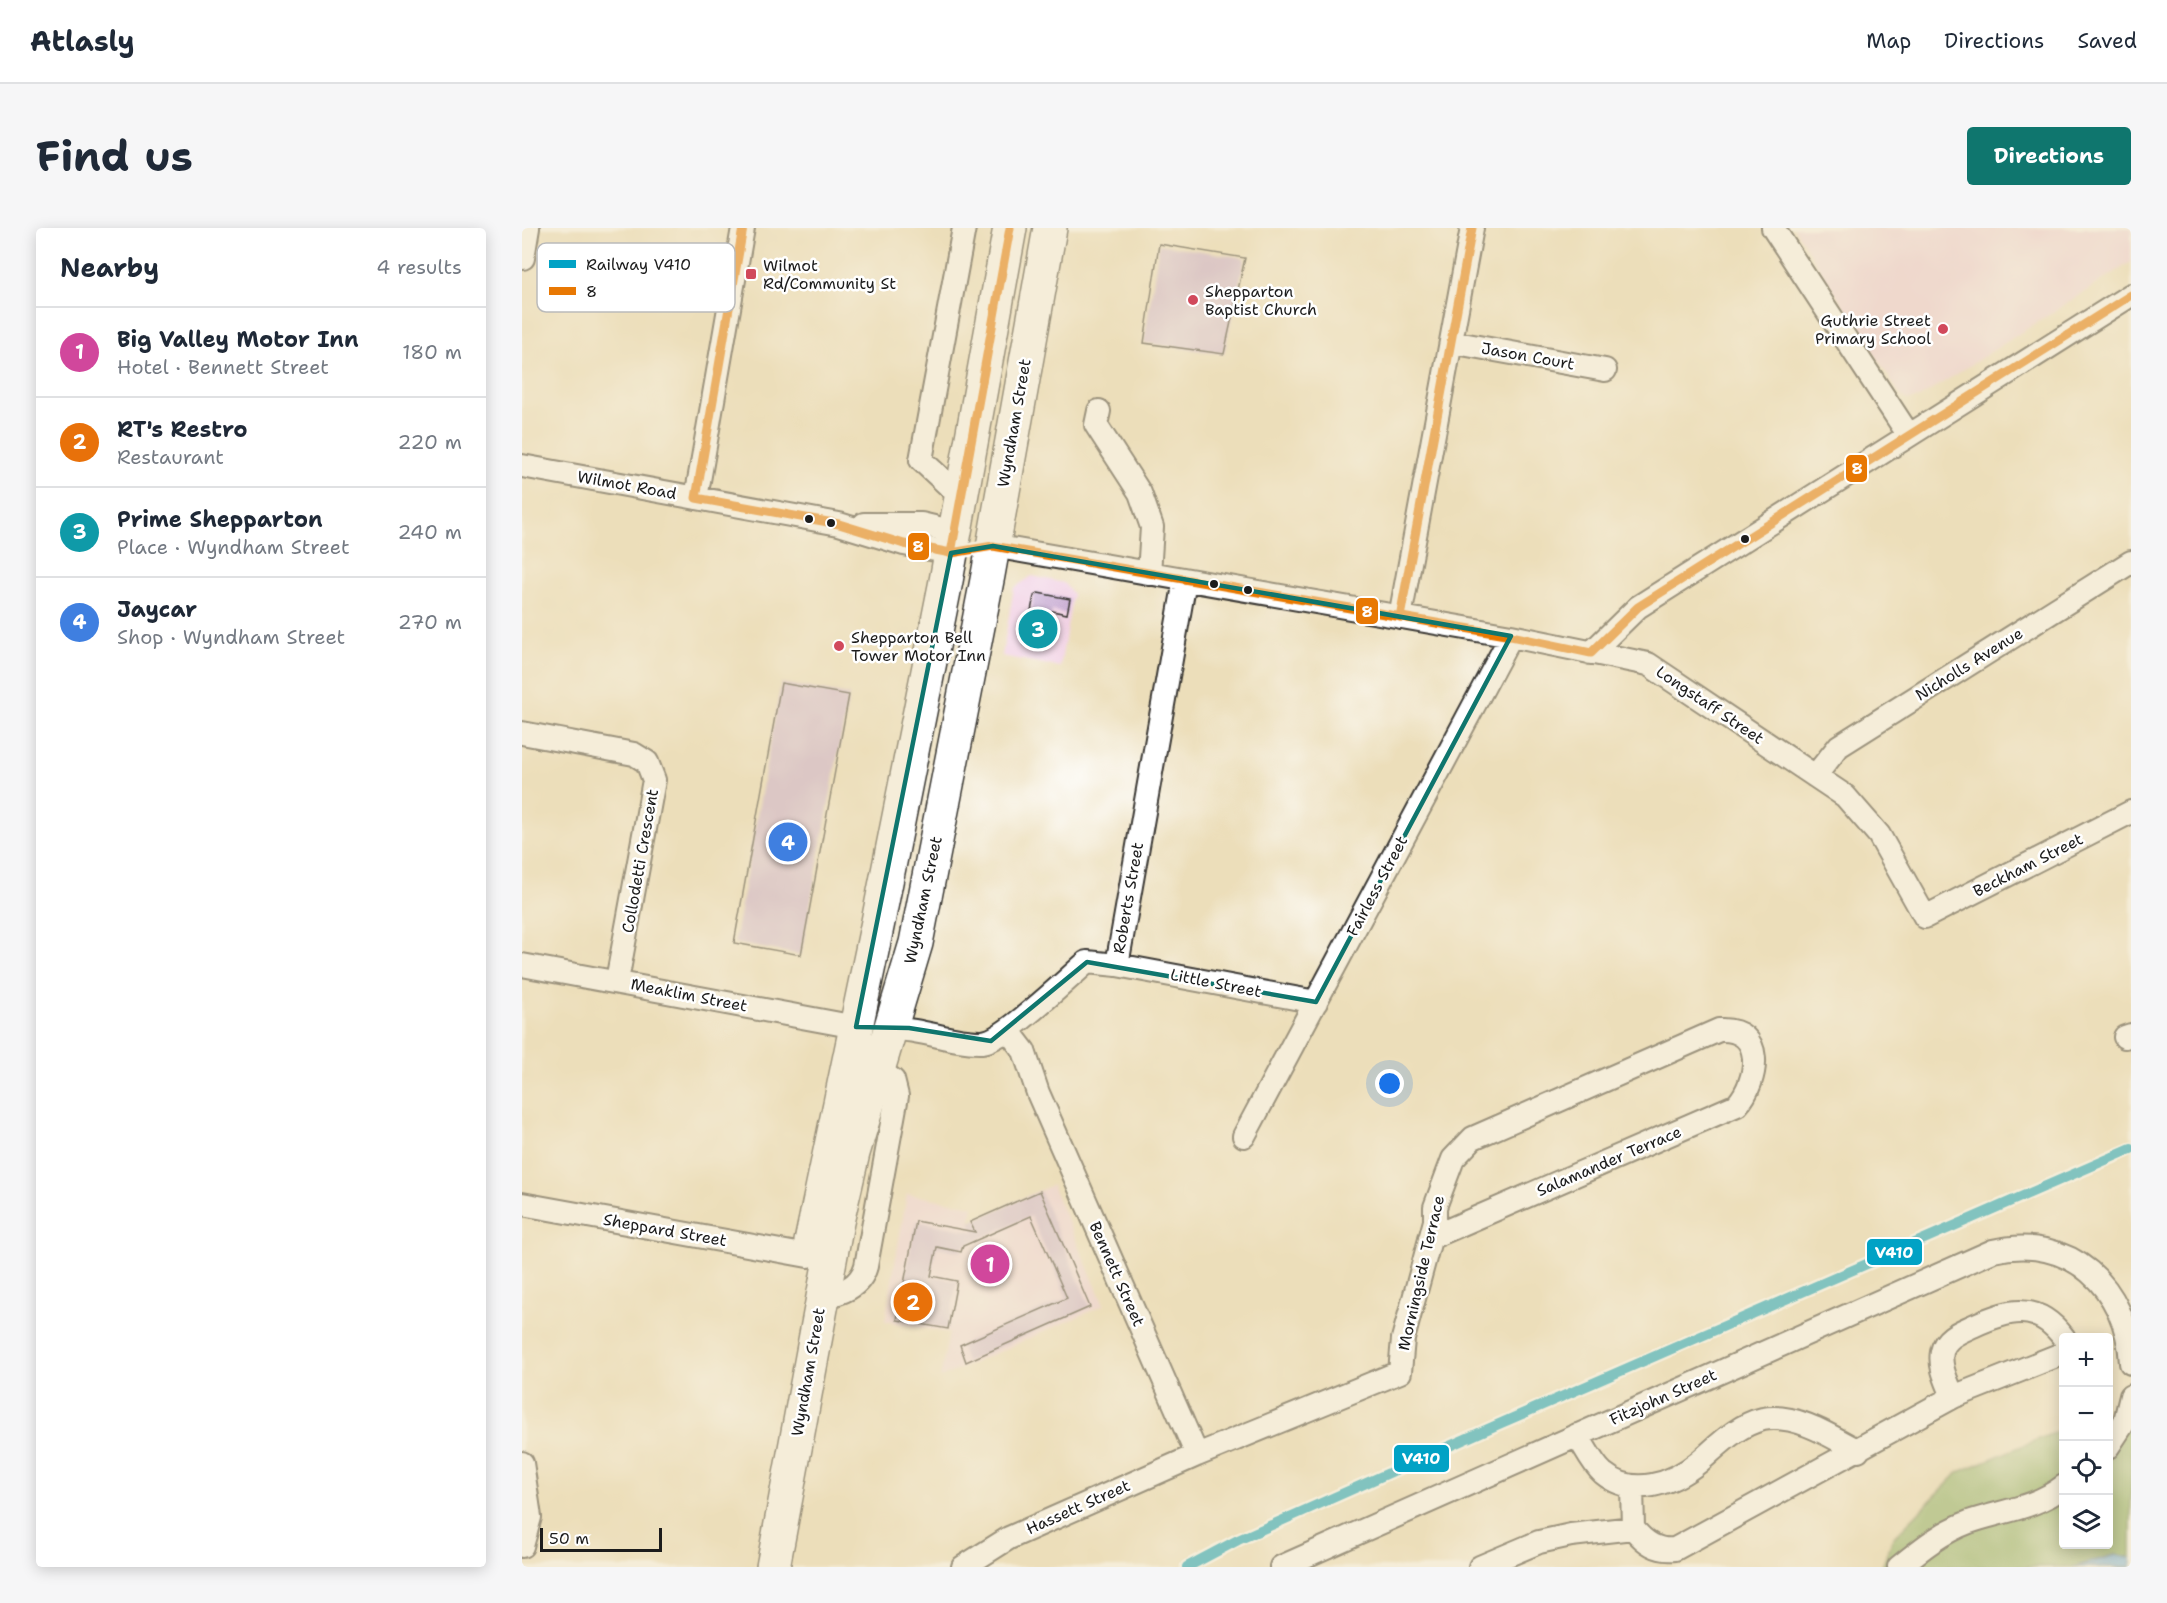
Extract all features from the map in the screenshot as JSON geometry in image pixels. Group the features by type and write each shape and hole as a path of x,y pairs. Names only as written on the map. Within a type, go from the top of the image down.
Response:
{"highway":[{"name":"Wyndham Street","path":"750,1567 820,1189 856,1027 953,542 1010,228"},
{"name":"Wyndham Street","path":"773,1567 837,1222 853,1153 916,943 993,546 1050,228"},
{"path":"953,542 993,546"},
{"path":"856,1027 891,1029"}],"street":[{"path":"524,258 528,228"},
{"path":"735,274 743,228"},
{"path":"960,496 921,460 964,228"},
{"path":"1400,617 1472,228"},
{"path":"1773,228 1908,434"},
{"path":"1591,653 1638,607 2131,295"},
{"path":"696,498 728,312"},
{"name":"Jason Court","path":"1451,342 1605,370"},
{"path":"1099,411 1096,425 1140,493 1152,527 1149,574"},
{"name":"Wilmot Road","path":"522,466 839,524 921,525 953,542"},
{"name":"Longstaff Street","path":"993,546 1511,636 1648,664 1845,796 1879,835 1925,917"},
{"name":"Nicholls Avenue","path":"1815,776 1839,746 2131,562"},
{"name":"Roberts Street","path":"1001,1034 1087,963 1117,965 1185,580"},
{"name":"Fairless Street","path":"1244,1136 1511,636"},
{"name":"Collodetti Crescent","path":"522,733 634,754 647,762 654,780 617,981"},
{"name":"Beckham Street","path":"1925,917 2131,812"},
{"name":"Meaklim Street","path":"522,965 856,1027"},
{"name":"Little Street","path":"1117,965 1316,1002"},
{"path":"891,1029 909,1028 976,1042 1001,1034"},
{"name":"Morningside Terrace","path":"1197,1455 1400,1372 1403,1339 1431,1238 1435,1207 1453,1159 1473,1138 1719,1030 1730,1029 1739,1034 1749,1042 1755,1055"},
{"name":"Bennett Street","path":"1001,1034 1024,1051 1038,1094 1197,1455"},
{"name":"Salamander Terrace","path":"1431,1238 1737,1105 1747,1094 1755,1055"},
{"path":"821,1299 844,1292 864,1275 897,1096 893,1080 878,1069"},
{"name":"Sheppard Street","path":"522,1204 808,1256"},
{"path":"837,1222 850,1240 869,1252"},
{"name":"Fitzjohn Street","path":"1281,1567 1993,1251 2020,1246 2050,1250 2078,1261 2101,1285 2125,1329 2131,1363"},
{"path":"1953,1396 1941,1361 1946,1342 1955,1334 2004,1312 2018,1311 2045,1319 2059,1333"},
{"path":"1632,1487 1633,1528 1641,1539 1661,1550 1675,1549 1857,1451 1953,1396 2059,1355"},
{"path":"2113,1441 2125,1421 2131,1396"},
{"path":"1577,1435 1602,1472 1632,1487 1646,1487 1671,1479 1698,1462 1718,1443 1741,1428 1762,1419 1780,1418 1796,1422 1857,1451"},
{"name":"Hassett Street","path":"963,1567 1009,1538 1197,1455"},
{"path":"522,1463 530,1517 522,1546"},
{"path":"1899,1567 1931,1540 1949,1531 1969,1522 2025,1507 2059,1489"},
{"path":"1480,1567 1539,1542 1571,1535 1633,1528"}],"highlighted area":[{"path":"993,546 1511,636 1316,1002 1087,962 991,1041 909,1028 856,1027 951,553"}],"shaded area":[{"name":"Guthrie Street Primary School","path":"1794,228 2131,228 2131,262 1919,398 1908,400 1901,396"},
{"path":"1032,576 1064,583 1073,594 1060,667 1002,656 1014,588"},
{"path":"1052,1185 1104,1305 940,1378 949,1333 885,1321 907,1194 973,1206 970,1222"}],"green space":[{"path":"2131,1410 2131,1558 2115,1555 2073,1567 1882,1567 1893,1538 1959,1472 2059,1431 2059,1549 2113,1549 2113,1417"}],"water":[{"path":"2115,1555 2131,1558 2131,1567 2073,1567"}],"building":[{"name":"Shepparton Baptist Church","path":"1159,244 1245,258 1224,354 1144,343"},
{"path":"1038,593 1070,599 1067,614 1052,611 1045,649 1024,645 1034,596"},
{"path":"781,683 849,695 801,955 734,943"},
{"path":"1040,1191 1090,1307 966,1362 960,1345 1067,1298 1031,1216 963,1246 961,1252 937,1247 931,1276 957,1281 948,1329 897,1320 916,1221 975,1232 970,1222"}],"rail line":[{"name":"V410","path":"1187,1567 1238,1540 1499,1424 2131,1149"}],"transit line":[{"name":"8","path":"735,274 743,228"},
{"name":"8","path":"951,553 1010,228"},
{"name":"8","path":"1400,617 1472,228"},
{"name":"8","path":"1591,653 1638,607 2131,295"},
{"name":"8","path":"696,498 728,312"},
{"name":"8","path":"696,498 839,524 904,544 951,553 993,546 1511,636 1591,653"}],"place":[{"name":"Wilmot Rd/Community St","path":"751,274"},
{"name":"Shepparton Baptist Church","path":"1193,300"},
{"name":"Guthrie Street Primary School","path":"1943,329"},
{"name":"Prime Shepparton","path":"1038,629"},
{"name":"Shepparton Bell Tower Motor Inn","path":"839,646"},
{"name":"Jaycar","path":"788,842"},
{"name":"Big Valley Motor Inn","path":"990,1264"},
{"name":"RT's Restro","path":"913,1302"}]}
